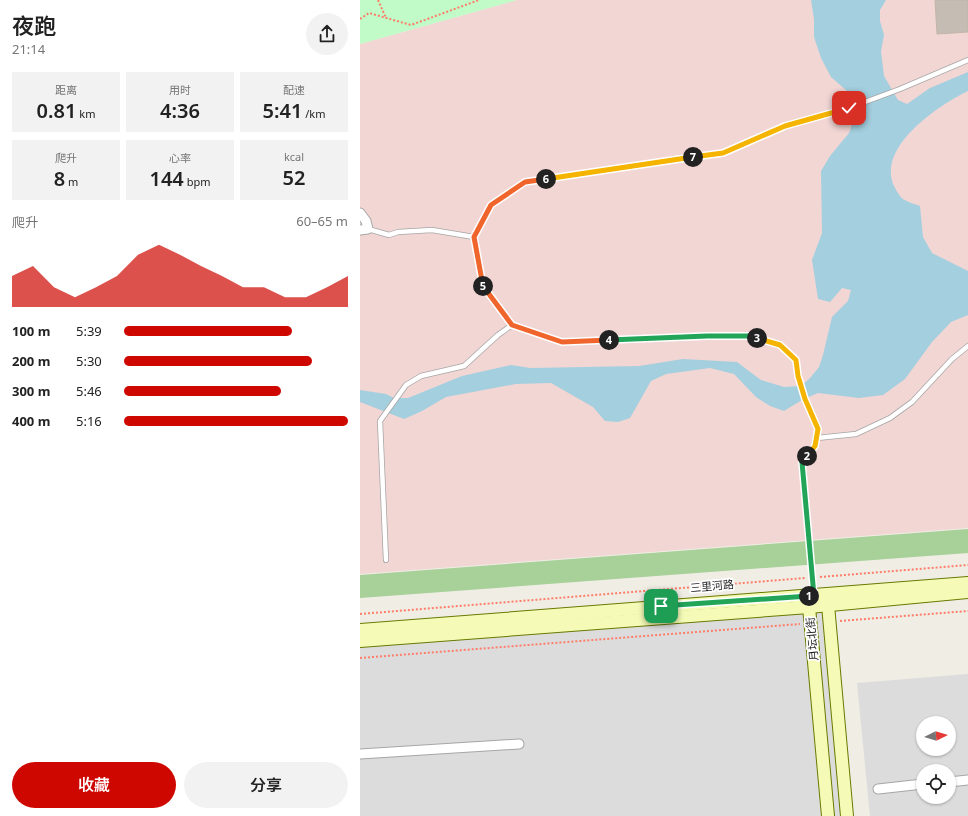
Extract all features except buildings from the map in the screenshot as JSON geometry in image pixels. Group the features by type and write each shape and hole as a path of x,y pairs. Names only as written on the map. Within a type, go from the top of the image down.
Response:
{"main road":[{"name":"三里河路","path":"360,641 811,601 968,583"},
{"name":"三里河路","path":"360,630 811,601 828,605 968,592"},
{"name":"月坛北街","path":"811,601 810,623 828,816"},
{"name":"月坛北街","path":"828,605 847,816"}],"street":[{"path":"360,213 366,221 364,230"},
{"path":"360,754 519,744"},
{"path":"956,781 968,780"},
{"path":"878,790 916,785"}],"lane":[{"path":"811,601 813,578 802,462 815,446 818,429 805,399 798,376 796,360 780,345 749,336 707,336 562,342 512,325 484,286 474,237 491,205 525,182 723,153 785,126 849,108 900,89 968,60"},
{"path":"364,230 389,235 398,232 432,230 474,237"},
{"path":"386,560 380,421 406,385 421,376 464,366 498,335 512,325"},
{"path":"816,438 856,434 890,418 912,402 952,359 968,346"}],"path":[{"path":"378,0 386,18"},
{"path":"360,19 369,13 411,26 479,0"},
{"name":"三里河路","path":"360,614 968,565"},
{"path":"829,622 968,611"},
{"path":"360,658 810,623"}],"shaded area":[{"path":"517,0 968,0 968,528 360,574 360,44"},
{"path":"828,605 850,816 360,816 360,644"},
{"path":"968,674 968,816 870,816 857,683"}],"green space":[{"path":"360,0 517,0 360,44"},
{"path":"968,529 968,553 360,598 360,575"}],"water":[{"path":"811,0 886,0 880,10 880,21 884,35 881,51 884,76 898,100 907,104 930,88 968,72 968,91 942,106 914,128 903,141 895,155 891,169 893,184 900,196 907,201 920,206 923,237 932,253 968,271 968,315 951,322 932,342 905,379 883,395 859,398 818,393 802,400 784,411 770,406 756,397 734,374 710,368 666,374 651,381 630,418 618,422 605,421 593,407 551,383 516,384 446,397 422,411 404,419 360,402 360,390 386,394 394,398 408,398 462,376 511,365 530,368 639,366 683,359 737,362 761,380 784,387 801,386 810,378 819,367 832,317 848,301 851,290 842,288 830,302 818,299 812,260 822,233 821,171 830,156 849,133 854,119 847,91 831,77 821,58 814,37 814,19"}],"route":[{"path":"661,606 814,596 802,462 815,446 818,429 805,399 798,376 796,360 780,345 749,336 707,336 562,342 512,325 484,286 474,237 491,205 525,182 723,153 785,126 849,108"}]}
